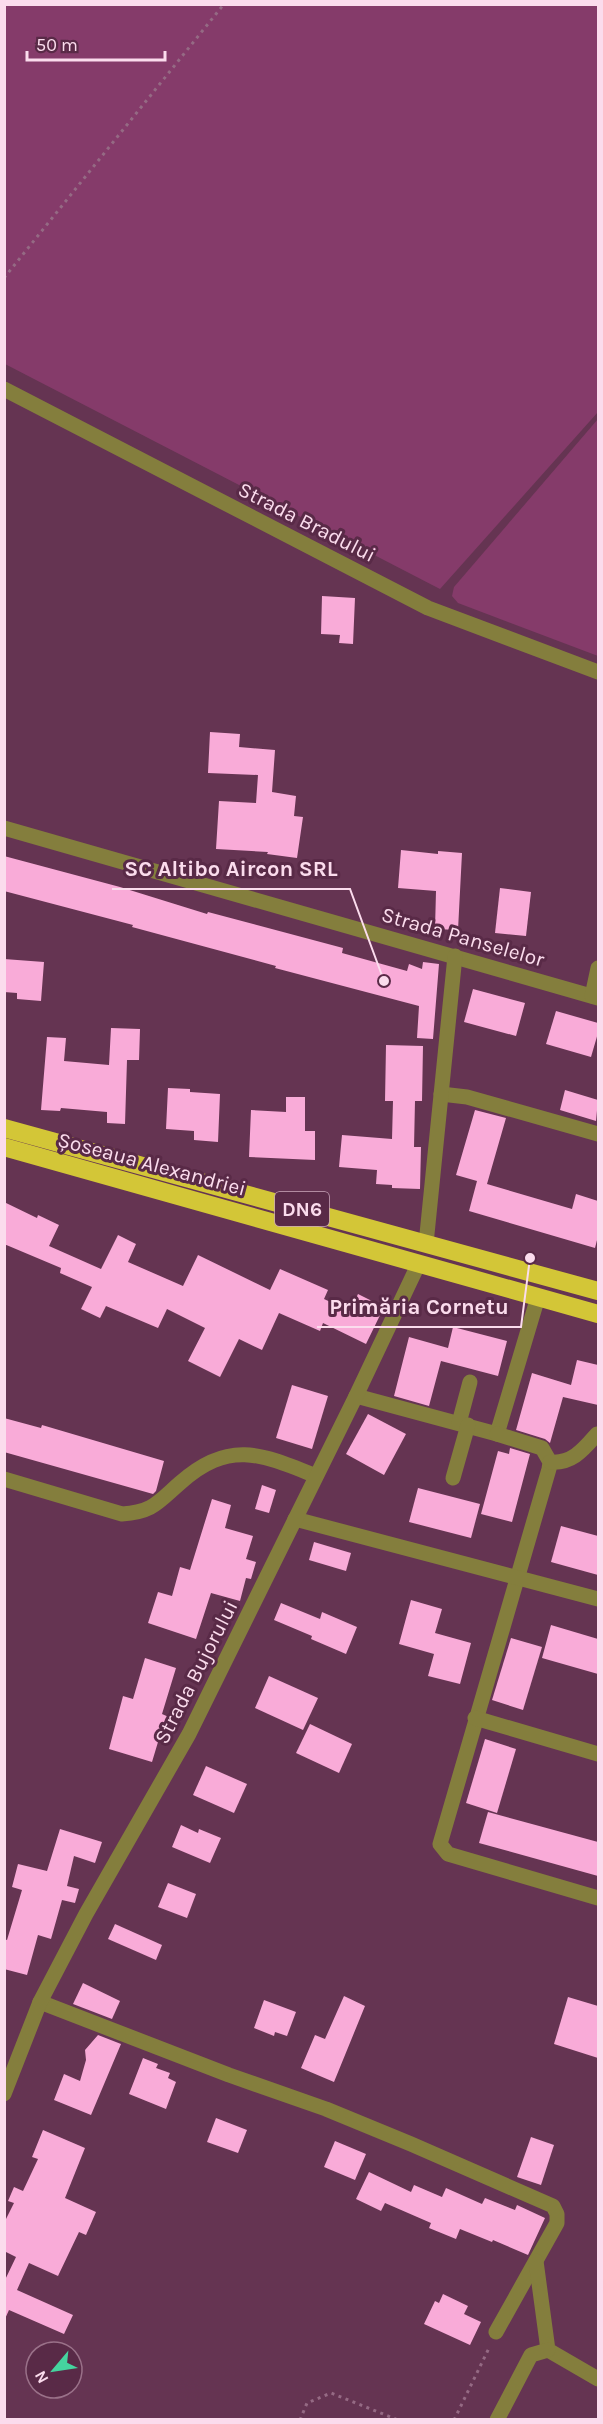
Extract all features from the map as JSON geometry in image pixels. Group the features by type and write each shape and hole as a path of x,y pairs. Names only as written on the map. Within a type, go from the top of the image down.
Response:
{"highway":[{"name":"Șoseaua Alexandriei","path":"4,1128 598,1292"},
{"name":"Șoseaua Alexandriei","path":"4,1147 250,1214 417,1265 598,1314"}],"street":[{"name":"Strada Bradului","path":"4,389 428,608 598,672"},
{"name":"Strada Panselelor","path":"4,828 595,997"},
{"path":"426,1244 455,956"},
{"path":"595,997 598,968"},
{"path":"441,1094 467,1097 598,1134"},
{"name":"Strada Bujorului","path":"4,2094 40,2002 86,1914 189,1734 356,1396 417,1265"},
{"path":"497,1434 538,1298"},
{"path":"453,1478 470,1382"},
{"path":"356,1396 464,1424 542,1448 550,1462 440,1844 448,1854 598,1898"},
{"path":"550,1462 562,1463 572,1459 597,1434"},
{"path":"4,1479 122,1514 141,1513 160,1502 202,1466 226,1456 251,1453 316,1476"},
{"path":"295,1519 598,1599"},
{"path":"475,1718 598,1754"},
{"path":"40,2002 229,2075 326,2109 554,2206 557,2223 496,2332"},
{"path":"536,2261 548,2350"},
{"path":"497,2420 531,2355 548,2350 598,2379"}],"path":[{"path":"4,278 224,4"},
{"path":"454,2420 496,2332"},
{"path":"300,2420 307,2403 331,2393 398,2420"}],"shaded area":[{"path":"4,5 598,5 598,412 440,589 5,364"},
{"path":"598,419 598,656 458,603 452,596 454,587"}],"building":[{"path":"322,596 355,598 353,644 339,643 340,635 321,634"},
{"path":"210,732 240,734 239,747 275,750 272,792 296,796 294,816 303,817 297,858 267,854 268,852 216,849 219,801 256,803 258,775 208,773"},
{"path":"401,850 438,854 438,851 462,853 458,930 435,929 436,891 398,888"},
{"path":"4,856 120,887 207,914 208,912 343,948 342,953 407,971 409,964 422,969 423,962 439,964 433,1039 417,1038 419,1006 275,968 276,966 132,927 133,925 4,891"},
{"path":"500,888 531,892 526,936 495,933"},
{"path":"4,959 44,962 41,1001 17,999 17,993 4,992"},
{"path":"473,989 525,1003 516,1036 464,1022"},
{"path":"556,1011 598,1023 598,1033 591,1057 546,1044"},
{"path":"111,1028 140,1029 139,1060 127,1060 125,1124 107,1123 107,1112 61,1108 60,1111 41,1110 47,1037 66,1038 64,1061 109,1065"},
{"path":"386,1045 423,1046 422,1101 415,1101 414,1147 421,1147 420,1189 392,1188 392,1185 376,1184 377,1170 339,1167 342,1135 392,1139 393,1101 385,1101"},
{"path":"168,1088 220,1094 218,1142 194,1140 194,1131 166,1129"},
{"path":"565,1090 598,1100 596,1121 560,1110"},
{"path":"286,1097 305,1097 305,1131 315,1131 315,1160 249,1157 251,1110 286,1112"},
{"path":"475,1110 506,1118 487,1184 572,1209 576,1194 598,1201 598,1236 595,1248 469,1211 477,1181 456,1175"},
{"path":"4,1202 37,1218 38,1215 59,1225 49,1246 101,1269 118,1235 136,1244 128,1262 183,1286 198,1255 270,1290 280,1269 328,1290 324,1299 350,1311 358,1294 384,1307 366,1344 323,1323 320,1331 279,1313 262,1350 239,1339 220,1377 188,1361 205,1328 167,1309 158,1328 106,1306 100,1318 81,1309 92,1287 60,1273 61,1268 4,1244"},
{"path":"453,1327 507,1341 498,1376 441,1361 429,1406 394,1396 409,1337 448,1348"},
{"path":"577,1360 598,1365 598,1405 563,1397 550,1443 545,1439 516,1430 532,1373 571,1385"},
{"path":"292,1385 328,1396 312,1449 276,1438"},
{"path":"368,1414 406,1434 384,1475 346,1454"},
{"path":"4,1418 41,1428 42,1425 164,1461 156,1491 153,1494 4,1452"},
{"path":"510,1448 530,1454 512,1522 481,1514 498,1451 509,1454"},
{"path":"262,1485 276,1490 269,1513 255,1509"},
{"path":"418,1488 480,1504 471,1538 409,1522"},
{"path":"212,1499 231,1505 225,1528 253,1536 246,1559 256,1562 251,1579 246,1578 240,1601 211,1593 196,1639 148,1623 158,1592 172,1596 180,1567 190,1570"},
{"path":"561,1526 598,1536 598,1575 551,1562"},
{"path":"314,1542 351,1553 346,1571 309,1560"},
{"path":"411,1600 442,1609 435,1633 471,1643 460,1684 428,1676 434,1654 399,1644"},
{"path":"281,1603 320,1619 322,1612 357,1627 346,1654 274,1620"},
{"path":"551,1625 598,1639 598,1674 542,1658"},
{"path":"511,1638 542,1647 523,1710 492,1700"},
{"path":"145,1658 176,1668 162,1714 171,1718 165,1734 161,1732 152,1762 109,1749 123,1696 133,1699"},
{"path":"269,1676 318,1698 303,1730 255,1708"},
{"path":"310,1724 352,1744 339,1773 296,1753"},
{"path":"485,1739 516,1749 497,1813 466,1803"},
{"path":"206,1766 247,1784 234,1813 193,1795"},
{"path":"488,1812 598,1842 598,1876 479,1843"},
{"path":"181,1825 198,1833 199,1829 221,1838 210,1863 172,1847"},
{"path":"60,1829 102,1842 95,1863 74,1856 67,1886 79,1889 75,1903 62,1900 51,1939 38,1935 27,1975 4,1969 4,1939 7,1940 22,1890 12,1887 18,1864 47,1871"},
{"path":"168,1883 196,1894 187,1918 158,1907"},
{"path":"115,1924 162,1945 156,1960 108,1939"},
{"path":"83,1983 120,2001 112,2019 73,2004"},
{"path":"344,1996 365,2006 334,2082 301,2068 315,2035 325,2039"},
{"path":"568,1997 598,2006 598,2058 554,2044"},
{"path":"264,2000 296,2012 287,2036 275,2032 274,2036 254,2028"},
{"path":"98,2035 121,2044 91,2115 54,2100 64,2074 80,2081 86,2060 85,2050"},
{"path":"143,2058 158,2064 156,2068 170,2073 168,2078 176,2082 166,2109 129,2094"},
{"path":"216,2118 247,2130 238,2153 207,2142"},
{"path":"43,2130 85,2148 65,2198 96,2212 86,2235 79,2232 58,2276 29,2263 17,2290 73,2315 64,2334 9,2310 4,2321 4,2282 16,2257 4,2251 4,2223 14,2203 8,2201 14,2187 23,2191 38,2159 32,2157"},
{"path":"531,2137 554,2145 541,2185 517,2177"},
{"path":"335,2141 366,2154 355,2180 324,2167"},
{"path":"369,2172 411,2192 414,2185 442,2197 446,2188 482,2204 485,2198 515,2210 517,2205 545,2218 528,2255 460,2229 456,2239 429,2228 431,2223 385,2203 381,2211 356,2199"},
{"path":"443,2294 468,2306 464,2314 481,2322 470,2345 424,2324 435,2301 439,2303"}],"place":[{"name":"SC Altibo Aircon SRL","path":"384,981"},
{"name":"Primăria Cornetu","path":"530,1258"}]}
